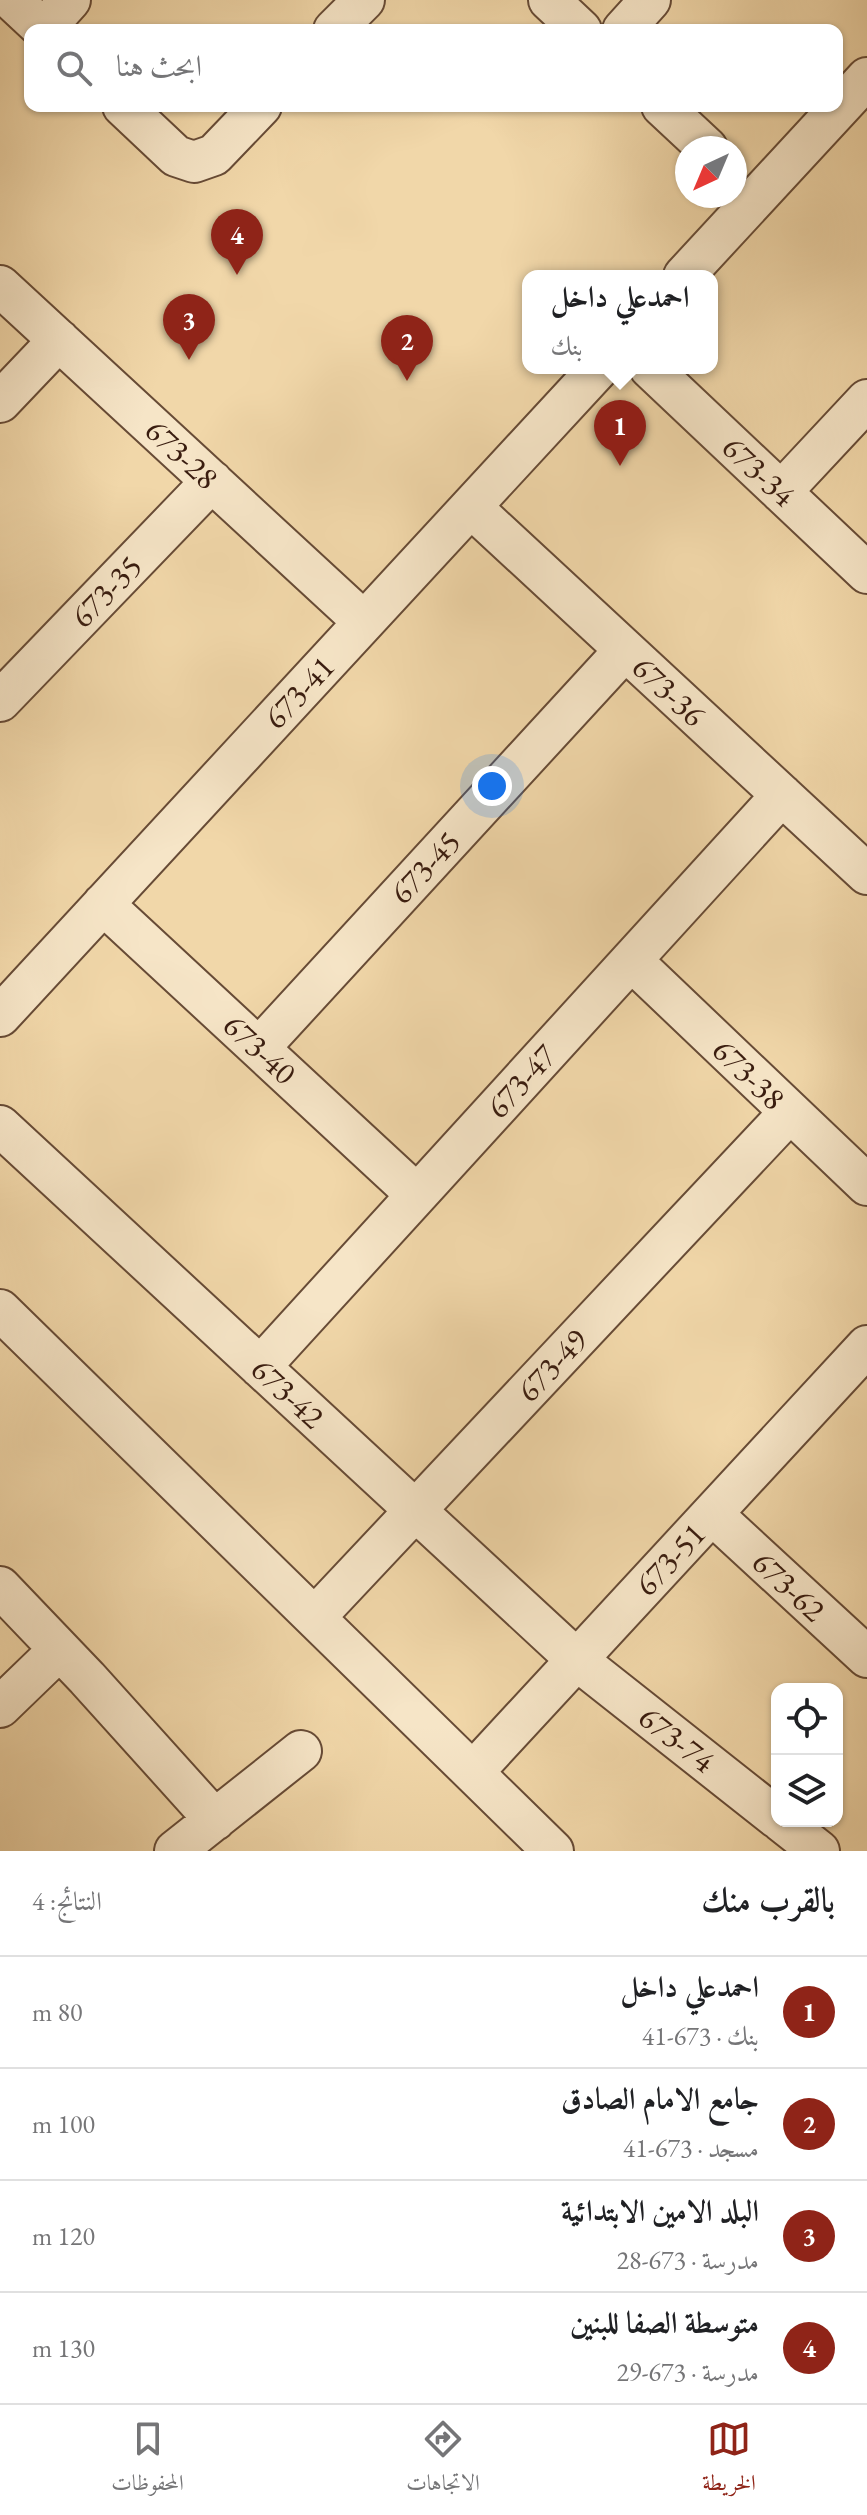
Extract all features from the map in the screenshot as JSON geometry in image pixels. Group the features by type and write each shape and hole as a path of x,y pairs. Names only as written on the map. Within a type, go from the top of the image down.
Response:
{"street":[{"path":"12,0 38,24"},
{"path":"49,24 70,0"},
{"path":"340,24 364,0"},
{"path":"549,0 575,24"},
{"path":"628,24 650,0"},
{"path":"843,99 867,78"},
{"path":"129,112 176,156 194,162 214,155 255,112"},
{"path":"668,112 694,136"},
{"path":"747,185 829,112"},
{"path":"688,270 731,208"},
{"name":"673-28","path":"0,286 364,622"},
{"path":"0,402 59,340"},
{"name":"673-41","path":"0,1016 593,374"},
{"name":"673-34","path":"656,374 867,573"},
{"path":"781,492 867,400"},
{"name":"673-35","path":"0,701 212,481"},
{"name":"673-36","path":"471,507 867,874"},
{"name":"673-45","path":"259,1048 625,650"},
{"name":"673-47","path":"260,1367 782,795"},
{"name":"673-40","path":"103,904 417,1195"},
{"name":"673-38","path":"632,961 867,1185"},
{"name":"673-49","path":"315,1617 789,1113"},
{"name":"673-42","path":"0,1126 577,1660"},
{"path":"0,1310 553,1851"},
{"name":"673-51","path":"473,1772 867,1346"},
{"name":"673-62","path":"712,1514 867,1657"},
{"path":"0,1587 215,1820"},
{"path":"0,1707 59,1650"},
{"name":"673-74","path":"577,1660 788,1834"},
{"path":"175,1851 301,1751"}],"place":[{"name":"متوسطة الصفا للبنين","path":"237,275"},
{"name":"البلد الامين الابتدائية","path":"189,360"},
{"name":"جامع الامام الصادق","path":"407,381"},
{"name":"احمدعلي داخل","path":"620,466"}]}
